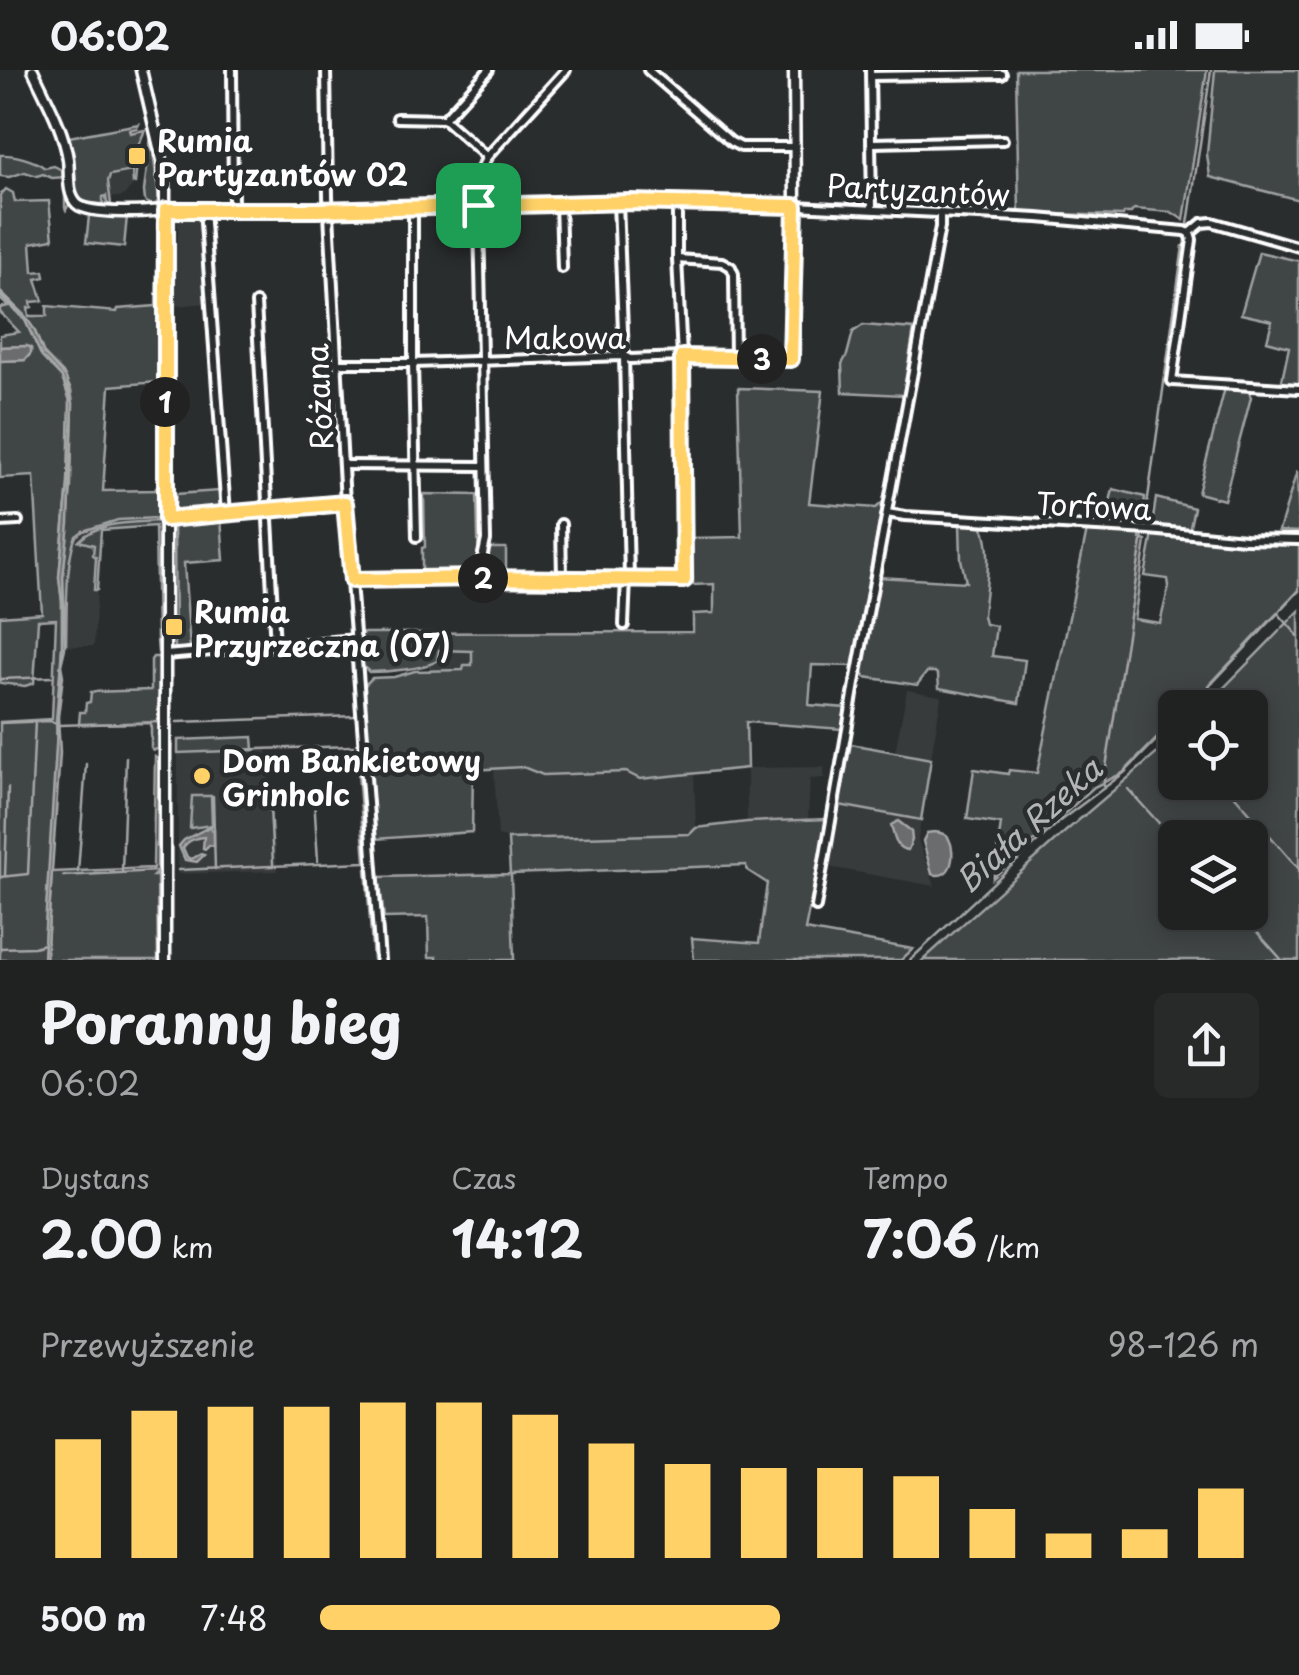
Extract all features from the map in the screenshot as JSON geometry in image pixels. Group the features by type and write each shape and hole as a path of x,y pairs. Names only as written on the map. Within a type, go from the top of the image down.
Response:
{"street":[{"name":"Partyzantów","path":"33,70 64,139 70,188 83,208 160,212 678,202 1038,218 1190,234 1202,223 1212,222 1299,247"},
{"path":"141,70 163,164 166,210 164,960"},
{"path":"232,70 233,210"},
{"name":"Różana","path":"326,70 329,209 345,503 380,960"},
{"path":"444,119 488,70"},
{"path":"482,578 486,540 478,174 487,158 566,70"},
{"path":"648,70 732,142 741,146 795,146"},
{"path":"794,70 795,206"},
{"path":"872,209 870,73 1002,74"},
{"path":"396,118 444,119 487,158"},
{"path":"872,143 1002,140"},
{"path":"560,202 562,268"},
{"path":"618,202 628,578 624,625"},
{"path":"352,580 684,580 678,202"},
{"name":"Makowa","path":"339,363 624,356 791,359 795,206"},
{"path":"414,207 417,537"},
{"path":"204,209 226,513"},
{"path":"816,906 940,212"},
{"path":"1190,234 1172,380 1299,390"},
{"path":"677,259 722,262 732,267 735,359"},
{"path":"256,303 275,646"},
{"path":"344,465 484,466"},
{"path":"166,519 345,503"},
{"name":"Torfowa","path":"888,513 1299,540"},
{"path":"0,522 18,521"},
{"path":"561,524 562,578"},
{"path":"165,655 356,640"}],"shaded area":[{"path":"1016,70 1207,70 1184,220 1171,212 1134,209 1123,216 1019,213"},
{"path":"1215,70 1299,70 1299,200 1210,177 1207,154"},
{"path":"139,124 129,130 145,130 139,144 135,183 132,171 110,175 111,204 107,204 106,196 103,204 80,198 69,137"},
{"path":"151,136 159,199 152,205 145,201 144,191"},
{"path":"62,149 69,204 66,210 65,177 25,172 0,176 0,155 64,171"},
{"path":"132,171 133,186 122,197 111,197 109,175"},
{"path":"6,189 13,193 15,202 49,201 53,239 31,243 33,272 44,271 45,277 36,279 43,301 31,302 29,316 47,316 47,306 117,312 156,306 160,259 160,401 157,382 110,386 103,491 161,487 162,513 157,518 118,520 76,536 68,574 66,646 63,577 73,403 63,373 44,354 25,316 0,292 0,195"},
{"path":"91,215 127,216 124,247 86,243"},
{"path":"177,217 201,218 207,303 175,306"},
{"path":"1259,252 1299,261 1299,386 1281,385 1289,347 1267,341 1272,321 1241,314"},
{"path":"0,292 34,329 44,354 66,378 73,403 63,577 65,648 58,717 60,753 46,960 43,960 62,648 59,577 68,484 70,396 62,378 42,357 25,320"},
{"path":"0,295 25,320 42,357 62,378 71,404 59,577 62,648 57,754 43,960 0,960 0,722 52,719 56,619 38,620 34,683 0,683 0,616 42,613 34,476 0,478 0,361 25,360 31,349 0,347 0,335 19,332 0,312 0,308 8,306"},
{"path":"863,325 914,329 903,395 843,392 842,364 853,332"},
{"path":"27,346 31,353 25,360 0,361 0,347"},
{"path":"738,388 823,391 809,503 876,508 883,502 853,666 812,665 809,705 846,708 842,729 746,722 747,768 640,779 626,772 543,775 523,767 473,770 472,832 375,839 364,686 372,678 415,671 463,670 464,665 472,665 472,651 439,650 437,661 431,664 369,672 363,666 360,636 693,632 693,614 714,613 714,584 693,585 692,538 742,537"},
{"path":"1225,388 1248,390 1251,397 1224,500 1198,493"},
{"path":"1297,471 1299,532 1279,531"},
{"path":"1113,489 1145,497 1141,528 1107,524"},
{"path":"219,491 221,511 174,514 176,494"},
{"path":"424,494 477,495 479,573 422,573"},
{"path":"1156,498 1194,508 1189,531 1152,526"},
{"path":"221,518 224,560 184,563 190,649 175,650 174,520"},
{"path":"157,521 162,525 161,653 157,641 155,526 101,530 97,590 94,545 79,541 105,526"},
{"path":"960,523 982,525 986,535 988,569 983,616 985,624 996,626 992,656 1025,660 1019,703 939,688 935,672 927,672 917,685 865,677 862,670 878,577 966,582"},
{"path":"100,524 94,646 66,646 70,528"},
{"path":"1087,530 1141,533 1140,539 1146,541 1134,619 1160,623 1169,586 1168,579 1145,576 1153,534 1299,543 1299,590 1205,690 1158,690 1158,737 1123,773 1094,787 993,878 1001,824 967,819 974,769 1037,773"},
{"path":"487,548 506,548 506,573 487,573"},
{"path":"1299,611 1299,960 923,960 1158,753 1158,800 1268,800 1268,690 1222,690"},
{"path":"428,636 476,636 476,673 429,673"},
{"path":"153,657 160,657 162,678 159,749 151,748 151,723 79,724 80,712 85,712 91,692 151,690"},
{"path":"907,690 941,698 931,759 895,752"},
{"path":"253,737 254,750 178,753 178,740"},
{"path":"851,744 931,759 921,820 839,805"},
{"path":"267,750 277,871 178,874 178,753"},
{"path":"155,757 162,762 161,868 153,876 162,876 161,960 46,960 52,872 153,868"},
{"path":"524,767 538,774 626,772 641,778 694,772 696,828 691,834 510,839 498,836 494,769"},
{"path":"824,767 824,778 810,779 808,820 747,822 747,768"},
{"path":"192,796 211,796 212,825 190,828"},
{"path":"839,805 921,820 918,840 935,886 828,867"},
{"path":"827,819 805,930 913,949 901,960 694,960 692,938 759,943 767,883 747,870 746,865 511,874 514,960 437,960 429,957 428,917 384,918 379,877 510,874 508,839 690,834 696,828 747,822"},
{"path":"898,821 911,831 908,850 900,848 894,837 891,825"},
{"path":"211,826 214,846 203,848 204,837 192,840 183,848 187,857 204,855 197,862 185,860 179,846"},
{"path":"927,833 947,837 952,851 951,864 939,875 932,874 923,841"}],"waterway":[{"path":"1188,224 1211,70"},
{"path":"1144,527 1183,246"},
{"path":"159,422 159,453"},
{"path":"159,463 159,482"},
{"path":"158,505 159,488"},
{"path":"158,525 159,650"},
{"path":"1103,786 1143,535"},
{"name":"Biała Rzeka","path":"1206,690 1299,591"},
{"path":"1278,613 1299,637"},
{"path":"158,747 159,657"},
{"path":"0,679 52,677"},
{"path":"177,722 357,716"},
{"path":"0,877 28,874 35,721"},
{"path":"59,725 159,722"},
{"path":"171,749 172,722"},
{"path":"0,723 56,724"},
{"name":"Biała Rzeka","path":"910,960 1061,820 1124,773 1158,738"},
{"path":"230,750 353,746"},
{"path":"122,871 126,757"},
{"path":"63,876 157,871 158,759"},
{"path":"171,761 171,870"},
{"path":"78,872 86,764"},
{"path":"178,870 365,862 358,772"},
{"path":"5,876 8,788"},
{"path":"269,788 273,864"},
{"path":"1128,789 1158,822"},
{"path":"213,796 215,869"},
{"path":"314,797 318,861"},
{"path":"1239,800 1299,869"},
{"path":"366,869 373,960"},
{"path":"157,872 158,960"},
{"path":"1255,930 1282,960"},
{"path":"0,948 44,944"}],"place":[{"name":"Rumia Partyzantów 02","path":"137,156"},
{"name":"Rumia Przyrzeczna (07)","path":"174,627"},
{"name":"Dom Bankietowy Grinholc","path":"202,776"}],"route":[{"path":"630,202 795,206 791,359 682,357 684,580 352,580 345,503 166,519 166,210 478,205 630,202"}]}
